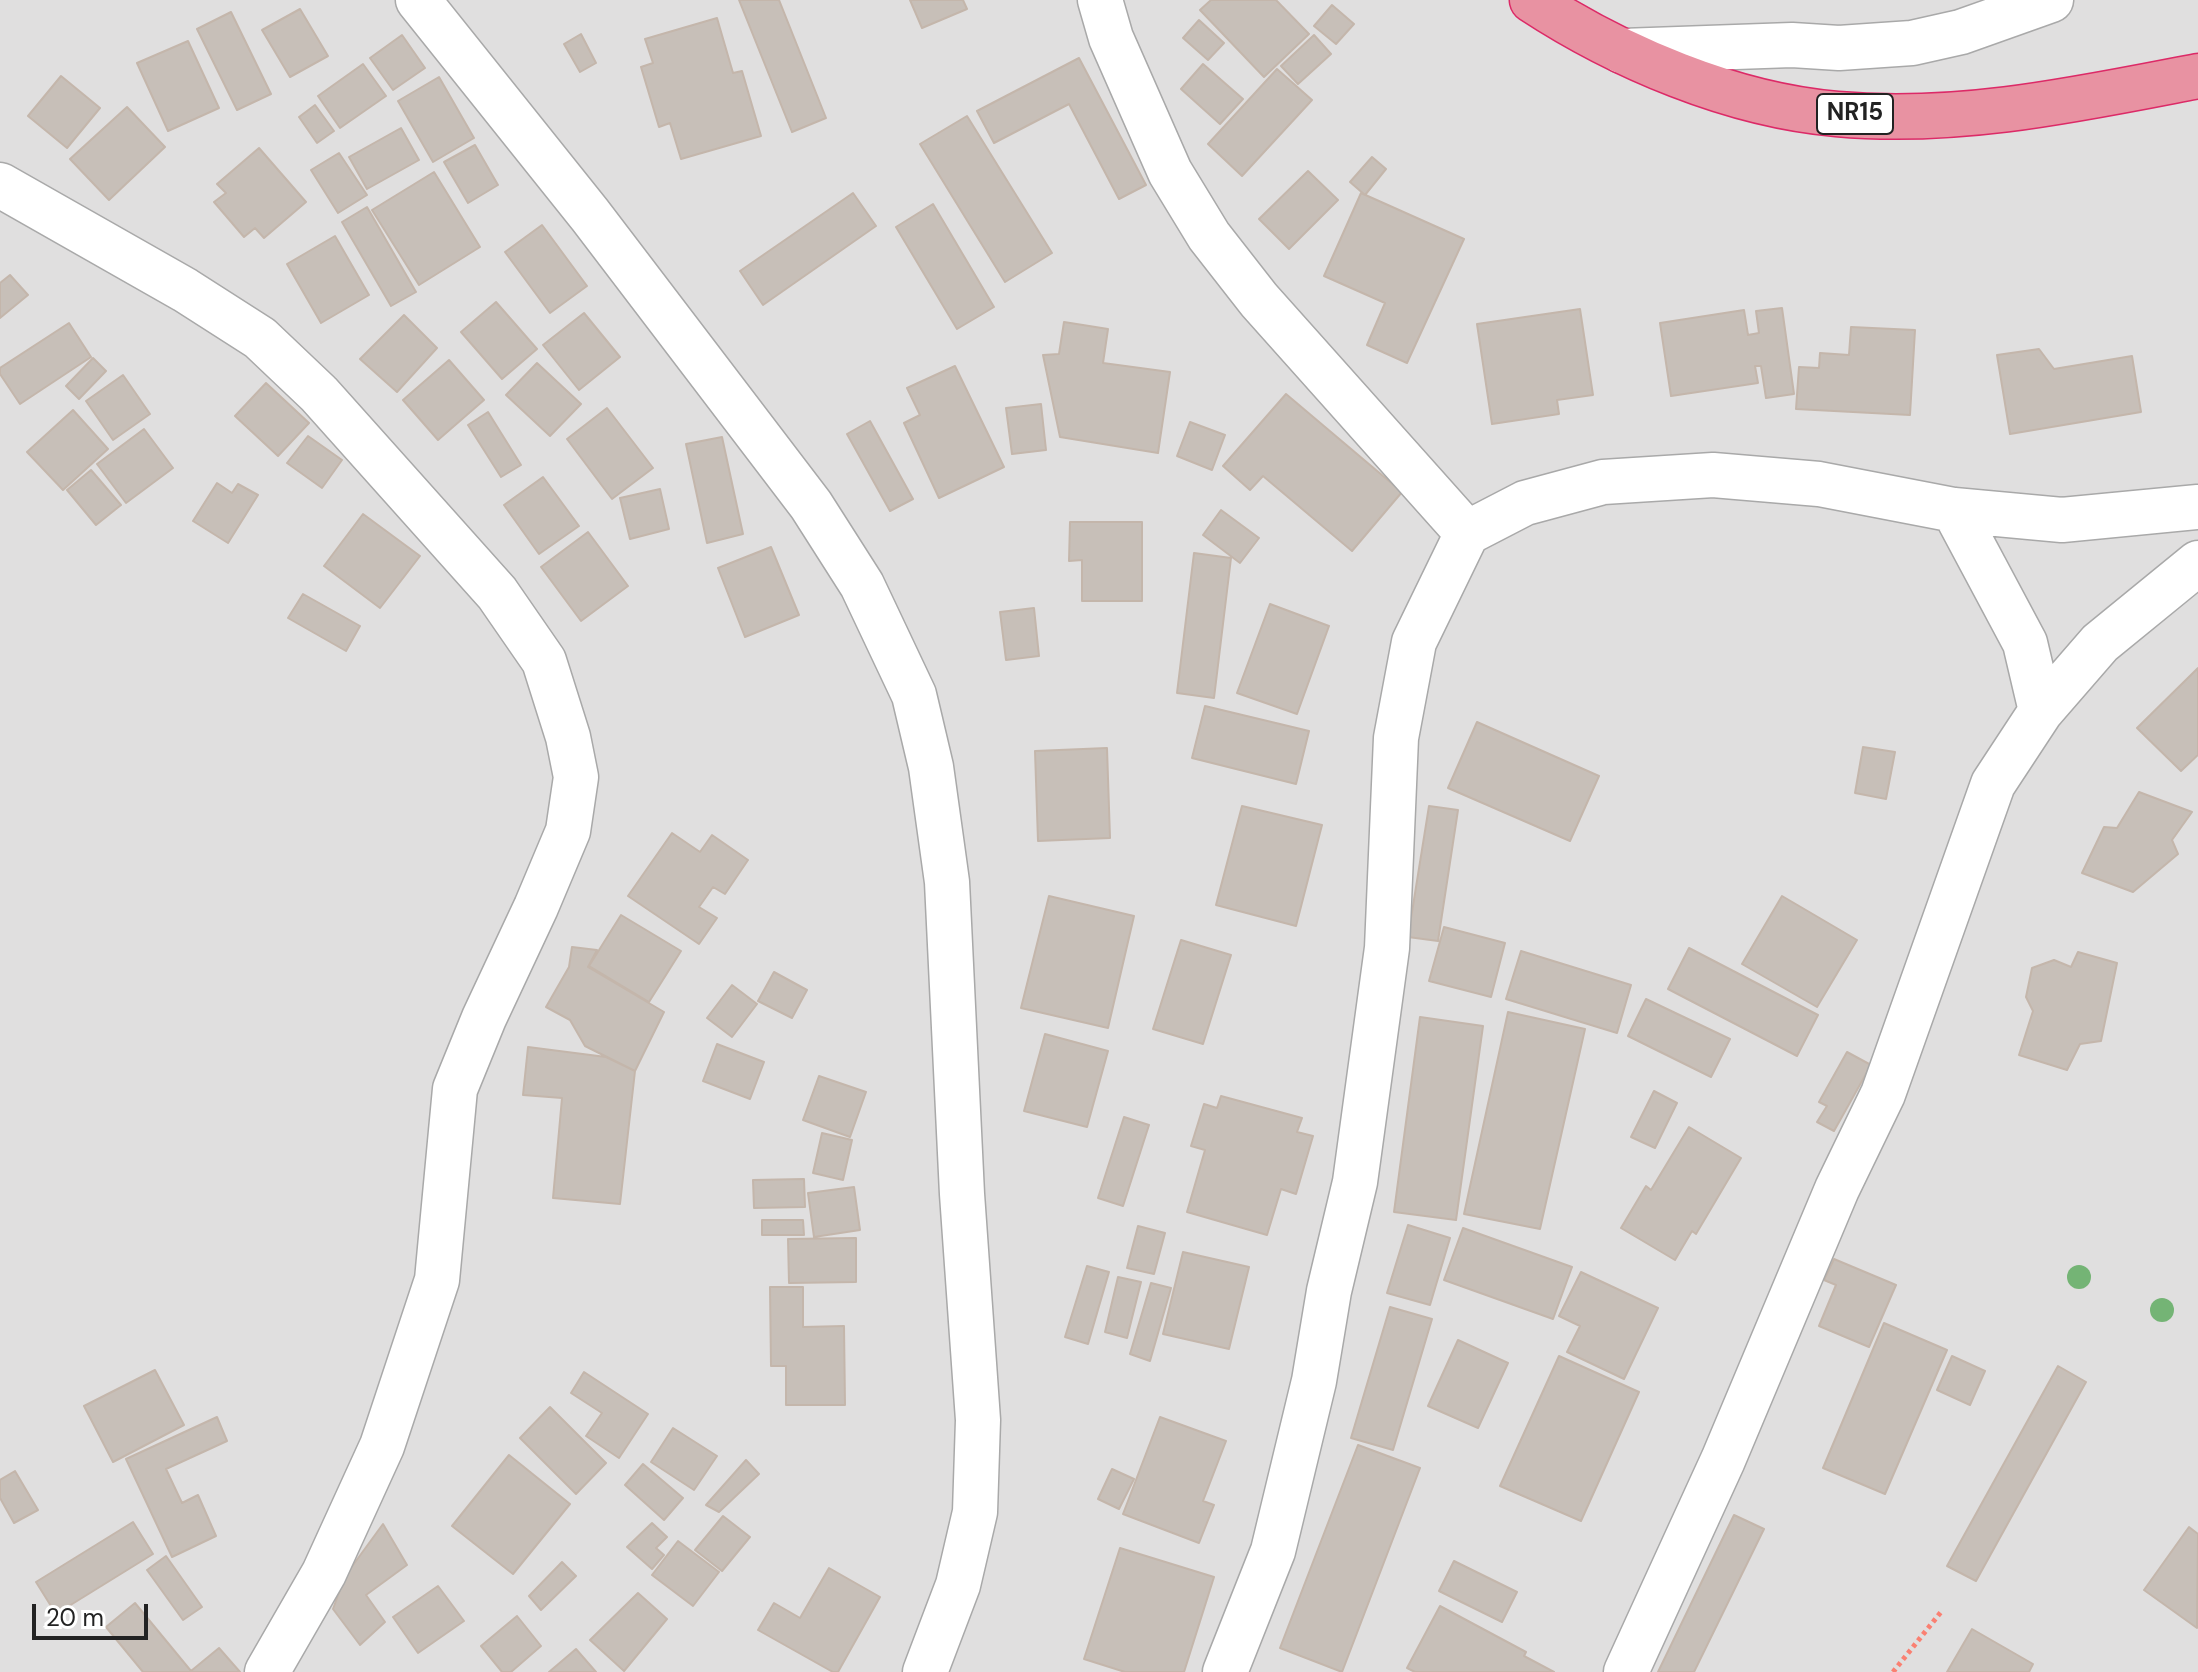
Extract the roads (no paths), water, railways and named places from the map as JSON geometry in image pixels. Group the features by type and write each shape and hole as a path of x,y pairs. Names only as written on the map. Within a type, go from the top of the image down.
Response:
{"highway":[{"name":"NR15","path":"1532,0 1622,51 1725,91 1837,114 1908,116 1986,112 2070,101 2198,76"}],"street":[{"path":"418,0 590,215 811,505 862,585 914,695 931,767 947,882 978,1420 975,1512 958,1585 925,1672"},
{"path":"1100,0 1111,38 1170,172 1209,236 1259,300 1467,533"},
{"path":"1622,51 1792,45 1839,48 1912,43 1961,32 2051,0"},
{"path":"0,185 185,290 260,338 319,394 497,593 544,661 568,737 576,777 568,831 455,1089 437,1280 382,1446 324,1573 267,1672"},
{"path":"1225,1672 1273,1551 1314,1381 1329,1291 1355,1182 1387,948 1396,738 1414,642 1467,533 1525,503 1603,482 1713,475 1819,484 1954,510 2062,520 2198,507"},
{"path":"1954,510 2025,643 2041,711"},
{"path":"1626,1672 1723,1460 1837,1189 1883,1094 1993,784 2041,711 2100,643 2198,563"}]}
